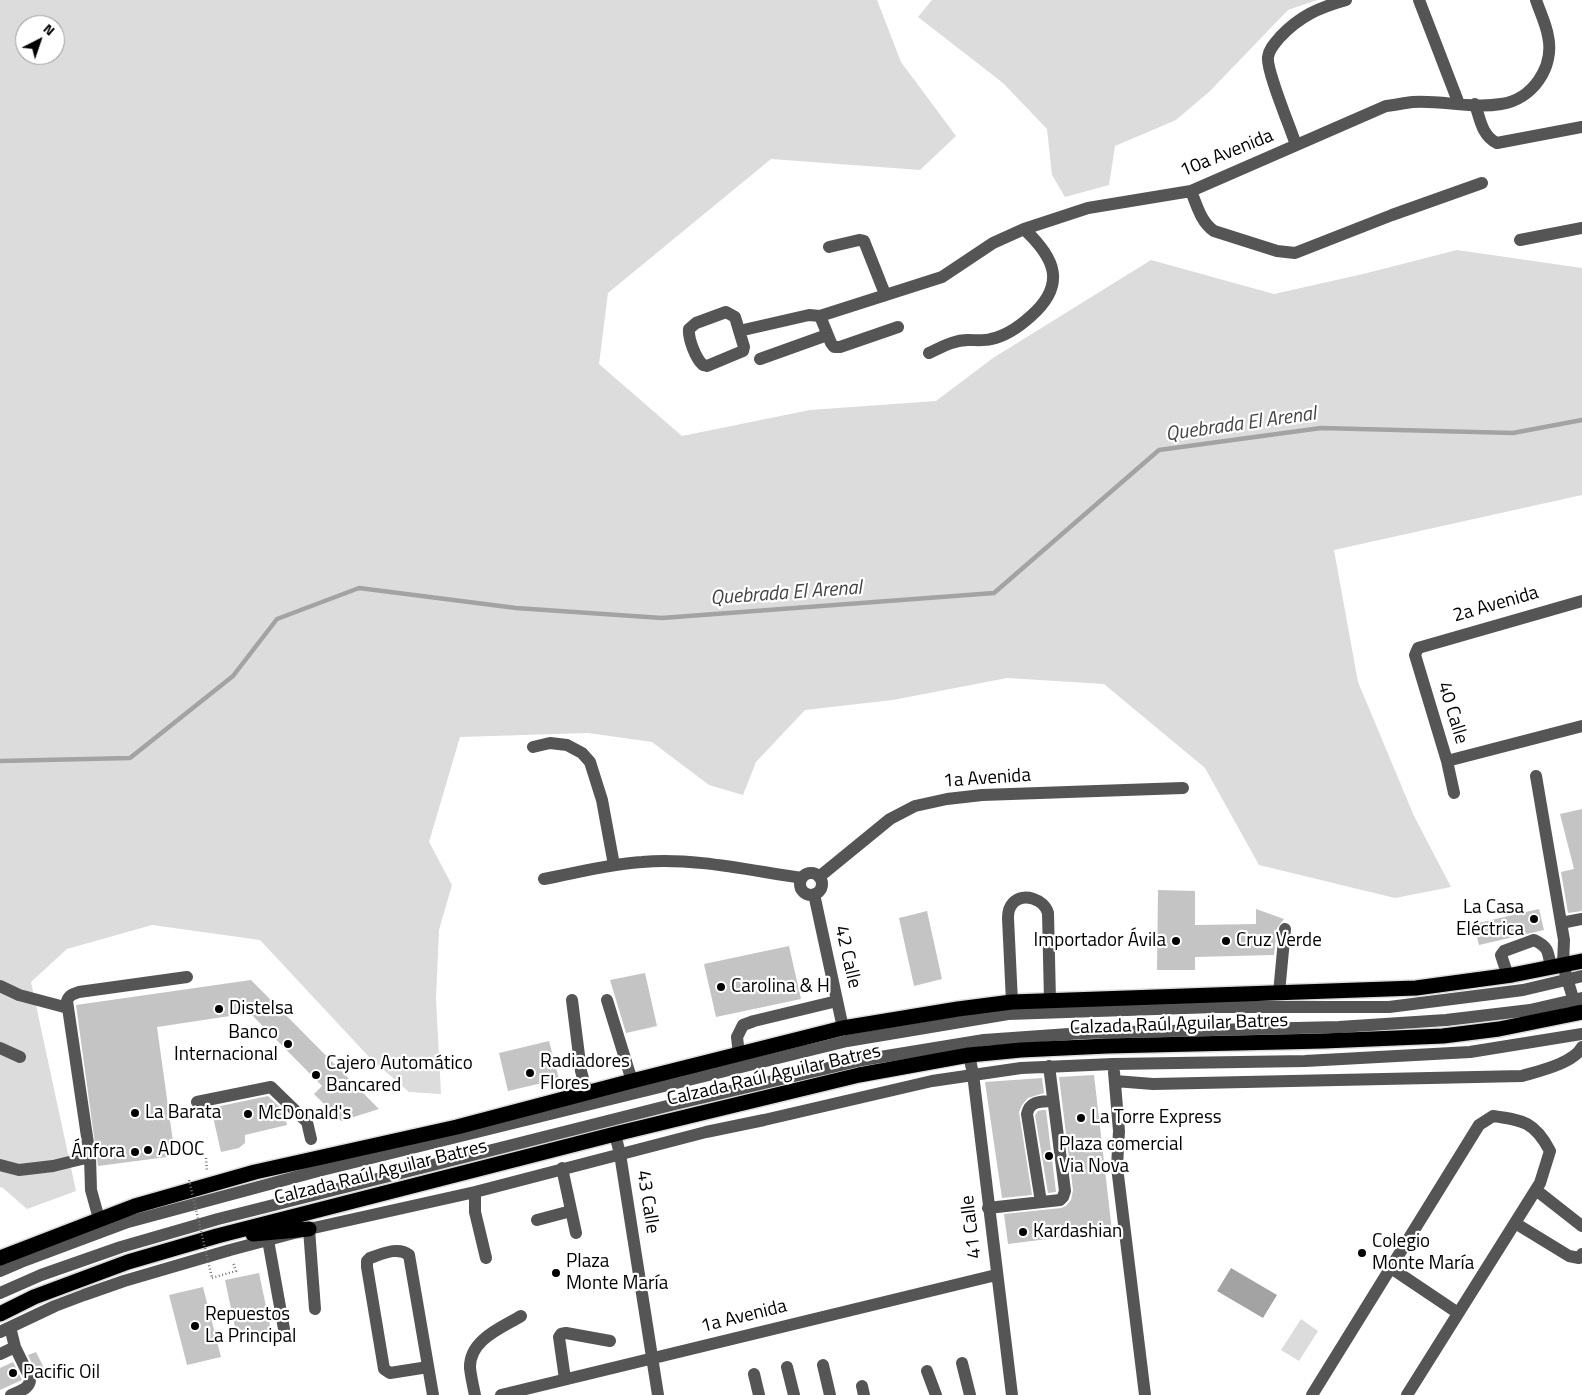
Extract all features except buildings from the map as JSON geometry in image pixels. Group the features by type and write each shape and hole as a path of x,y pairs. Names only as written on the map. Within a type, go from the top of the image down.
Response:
{"highway":[{"name":"Calzada Raúl Aguilar Batres","path":"0,1258 136,1206 255,1172 441,1131 844,1028 1012,1002 1416,988 1560,971 1582,961"},
{"name":"Calzada Raúl Aguilar Batres","path":"0,1314 34,1297 128,1262 217,1236 615,1134 859,1074 969,1055 1021,1050 1443,1036 1499,1029 1579,1006"},
{"path":"217,1236 309,1229"}],"street":[{"path":"1296,145 1268,64 1270,49 1294,22 1324,7 1346,0"},
{"path":"1419,0 1459,104"},
{"name":"10a Avenida","path":"739,331 809,315 820,316 942,277 993,243 1024,229 1088,208 1192,191 1386,106 1413,102 1502,104 1518,99 1534,87 1544,74 1549,58 1549,38 1536,0"},
{"path":"1475,104 1486,134 1490,140 1497,143 1582,127"},
{"path":"1192,191 1198,209 1207,226 1214,231 1277,251 1295,253 1392,215 1482,183"},
{"path":"1520,240 1582,228"},
{"path":"929,353 951,342 982,341 999,336 1021,324 1043,303 1054,281 1051,263 1037,241 1024,229"},
{"path":"829,247 859,240 866,243 885,294"},
{"path":"726,312 735,317 739,331 744,347 743,351 740,354 707,366 701,364 688,334 691,325 726,312"},
{"path":"820,316 831,344 840,347 898,327"},
{"path":"760,359 827,335"},
{"name":"2a Avenida","path":"1421,646 1582,601"},
{"name":"40 Calle","path":"1421,646 1415,656 1447,761 1454,793"},
{"path":"1447,761 1582,726"},
{"path":"533,747 550,743 567,745 582,753 590,762 602,800 614,865"},
{"path":"1536,776 1564,940 1560,971"},
{"name":"1a Avenida","path":"819,877 890,819 915,806 947,799 982,795 1183,788"},
{"path":"544,879 614,865 674,861 802,878"},
{"path":"808,873 813,873 819,877 822,883 821,888 814,894 805,892 802,889 800,884 802,878 808,873"},
{"name":"42 Calle","path":"814,894 844,1028"},
{"path":"1012,1002 1009,910 1016,901 1025,898 1036,899 1042,902 1048,913 1050,1001"},
{"path":"1561,923 1582,919"},
{"path":"1279,993 1285,929"},
{"path":"0,1293 41,1275 121,1247 218,1219 656,1109 871,1059 984,1040 1083,1033 1339,1026 1446,1020 1579,1006 1544,945 1534,940 1504,951 1501,955 1508,976"},
{"path":"0,1271 128,1222 318,1171 846,1041 1008,1014 1215,1007 1389,1007 1523,990 1560,971 1582,976"},
{"path":"99,1219 91,1190 90,1157 68,998 72,994 79,992 187,977"},
{"path":"0,986 19,995 68,1008"},
{"path":"572,1000 581,1071 587,1094"},
{"path":"608,1000 632,1081"},
{"path":"739,1055 737,1037 743,1025 837,1001"},
{"path":"11,1395 25,1388 30,1382 30,1378 5,1329 55,1306 124,1281 309,1229 475,1192 706,1132 932,1081 1021,1068 1113,1064 1305,1061 1421,1055 1495,1049 1582,1034"},
{"path":"1115,1081 1154,1084 1522,1076 1553,1066 1577,1055 1582,1047"},
{"path":"0,1048 20,1057"},
{"name":"41 Calle","path":"969,1055 973,1074 1012,1395"},
{"path":"1113,1064 1119,1131 1117,1167 1145,1395"},
{"path":"988,1208 1060,1200 1064,1197 1065,1191 1049,1066"},
{"path":"197,1102 271,1087 307,1122 311,1139"},
{"path":"1041,1202 1027,1114 1028,1107 1033,1103 1053,1101"},
{"path":"1312,1395 1479,1125 1493,1116 1530,1124 1542,1135 1550,1151 1540,1183 1407,1395"},
{"name":"43 Calle","path":"615,1134 620,1154 658,1395"},
{"path":"0,1165 19,1170 53,1166 90,1157"},
{"path":"562,1168 576,1232"},
{"path":"1536,1190 1582,1226"},
{"path":"475,1192 475,1212 486,1258"},
{"path":"537,1220 571,1211"},
{"path":"1515,1223 1569,1256 1579,1258 1582,1254"},
{"path":"309,1229 316,1309"},
{"path":"268,1240 284,1329"},
{"path":"428,1368 390,1373 384,1369 366,1268 367,1261 370,1258 396,1251 404,1251 409,1255 433,1395"},
{"path":"1391,1268 1458,1313"},
{"name":"1a Avenida","path":"501,1395 996,1275"},
{"path":"475,1395 470,1367 477,1347 483,1338 522,1316"},
{"path":"566,1378 559,1344 561,1334 610,1341"},
{"path":"0,1354 15,1347"},
{"path":"962,1363 970,1395"},
{"path":"823,1365 830,1395"},
{"path":"787,1367 794,1395"},
{"path":"927,1371 936,1395"},
{"path":"754,1374 759,1395"}],"path":[{"path":"206,1158 208,1175"},
{"path":"189,1180 212,1278 236,1271"}],"shaded area":[{"path":"0,0 877,0 901,62 956,136 920,170 771,159 608,293 599,364 682,436 810,410 936,401 993,358 1151,260 1274,294 1457,250 1582,268 1582,495 1334,550 1358,682 1414,816 1451,887 1395,898 1259,865 1205,768 1104,684 1007,678 893,700 805,710 756,762 743,795 709,785 652,742 588,733 460,737 429,842 452,885 439,930 436,999 441,1094 409,1092 370,1058 260,940 152,925 67,949 31,982 76,1191 27,1209 0,1187"},
{"path":"932,0 1317,0 1288,10 1210,91 1176,120 1115,146 1109,185 1065,197 1052,175 1047,129 1003,83 918,17"},
{"path":"1231,1268 1277,1295 1263,1318 1217,1291"},
{"path":"1301,1319 1318,1331 1299,1361 1281,1350"}],"waterway":[{"name":"Quebrada El Arenal","path":"0,761 130,758 233,676 277,619 359,588 516,608 662,618 994,593 1159,450 1321,428 1513,433 1582,420"}],"place":[{"name":"La Casa Eléctrica","path":"1534,919"},
{"name":"Importador Ávila","path":"1176,941"},
{"name":"Cruz Verde","path":"1226,941"},
{"name":"Carolina & H","path":"721,987"},
{"name":"Distelsa","path":"219,1009"},
{"name":"Banco Internacional","path":"288,1044"},
{"name":"Radiadores Flores","path":"530,1073"},
{"name":"Cajero Automático Bancared","path":"316,1075"},
{"name":"La Barata","path":"135,1113"},
{"name":"McDonald's","path":"248,1114"},
{"name":"La Torre Express","path":"1081,1118"},
{"name":"ADOC","path":"148,1150"},
{"name":"Ánfora","path":"135,1152"},
{"name":"Plaza comercial Via Nova","path":"1049,1156"},
{"name":"Kardashian","path":"1023,1232"},
{"name":"Colegio Monte María","path":"1362,1253"},
{"name":"Plaza Monte María","path":"556,1273"},
{"name":"Repuestos La Principal","path":"195,1326"},
{"name":"Pacific Oil","path":"13,1373"}]}
